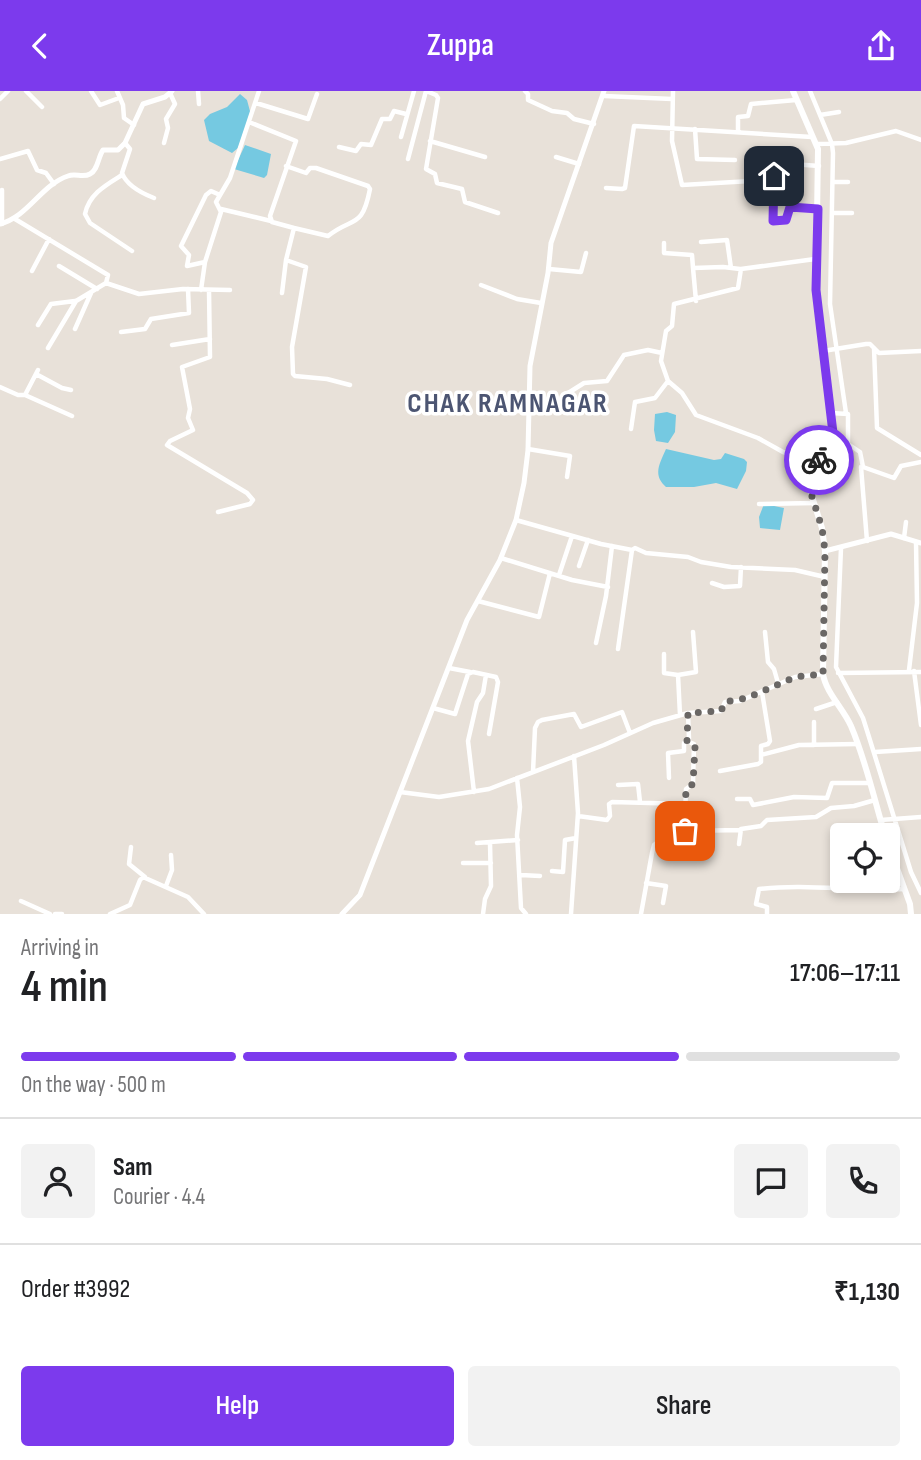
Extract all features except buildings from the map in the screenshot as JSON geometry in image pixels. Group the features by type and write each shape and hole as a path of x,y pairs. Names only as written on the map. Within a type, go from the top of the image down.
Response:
{"main road":[{"path":"793,91 823,142 815,259 816,290 830,350 839,413 832,438 809,480 810,494 823,533 833,550 825,577 823,674 826,684 850,724 886,823"},
{"path":"900,878 911,904 911,914"}],"street":[{"path":"0,99 8,91"},
{"path":"26,91 42,107"},
{"path":"91,91 100,105 119,98"},
{"path":"117,91 123,105 124,118 134,125"},
{"path":"198,91 199,104"},
{"path":"259,91 230,178 215,205 220,209 328,236 336,229 354,224 363,212 370,190 368,186 316,168 310,168 306,173 286,166"},
{"path":"401,137 414,91"},
{"path":"408,159 426,91 438,98 426,169 435,174 436,182 462,189 465,202 498,212"},
{"path":"526,91 528,100 552,111 567,113 574,119 594,124"},
{"path":"673,91 671,127 675,160 682,185 773,179"},
{"path":"810,91 820,115 823,142 833,182 829,281 830,350 839,413 848,415 848,444 860,452 867,541"},
{"path":"2,190 1,224 15,219 66,176 89,175 96,167 103,150 118,150 125,143 143,104 171,92 175,104 165,121 168,128 164,143"},
{"path":"342,914 360,895 477,600 501,558 516,520 528,449 530,366 549,269 552,237 604,93 672,99"},
{"path":"257,103 308,119 317,94"},
{"path":"738,131 738,117 748,116 751,104 796,100"},
{"path":"339,147 356,151 361,144 372,145 382,119 390,119 394,111 406,114"},
{"path":"820,115 839,112"},
{"path":"249,122 296,141 272,209 272,222"},
{"path":"606,188 625,188 634,126 738,131 823,142 860,140 896,131 921,140"},
{"path":"695,129 697,159 735,160"},
{"path":"429,141 485,157"},
{"path":"125,143 130,149 122,175 97,191 85,214 90,223 132,251"},
{"path":"0,159 28,151 37,170 46,173 55,184"},
{"path":"556,157 579,165"},
{"path":"818,209 790,207 786,220 773,221 774,168 779,163 820,166"},
{"path":"122,175 139,192 154,198"},
{"path":"833,182 849,182"},
{"path":"205,262 187,266 189,255 181,246 206,195 211,191 220,195"},
{"path":"201,289 205,262 220,209"},
{"path":"832,213 852,213"},
{"path":"15,219 105,272 108,277 106,283 76,300 51,304 38,325"},
{"path":"282,293 294,228"},
{"path":"32,271 49,239"},
{"path":"701,242 727,240 731,268"},
{"path":"664,243 664,253 692,255 696,300"},
{"path":"549,269 579,273 582,271 586,253"},
{"path":"694,268 741,269 815,259"},
{"path":"286,260 302,265 306,270 292,347 293,375 350,385"},
{"path":"59,266 97,289"},
{"path":"741,269 738,288 673,306 672,326 666,330 661,361 668,381 682,393 696,415 758,438 783,452 818,461"},
{"path":"106,283 139,293 188,289 230,291"},
{"path":"481,285 517,299 541,303"},
{"path":"121,332 145,329 151,319 188,313 188,289"},
{"path":"209,290 209,359 182,367 190,409 187,418 193,430 167,445 247,493 253,500 250,504 218,512"},
{"path":"75,329 91,292"},
{"path":"48,348 76,300"},
{"path":"172,345 210,339"},
{"path":"830,350 870,344 882,353 921,351"},
{"path":"874,348 877,428 921,455"},
{"path":"529,402 556,410 565,394 584,383 605,382 624,355 648,350 662,353"},
{"path":"25,394 36,372 62,388 71,390"},
{"path":"631,429 635,402 655,398 668,381"},
{"path":"0,387 25,394 72,416"},
{"path":"528,449 570,456 567,477"},
{"path":"861,466 894,478 901,466 921,462"},
{"path":"759,503 814,503"},
{"path":"516,520 632,550 635,548 644,552 741,567 797,570 825,577"},
{"path":"904,538 906,522"},
{"path":"921,725 911,671 919,543 888,534 833,550 835,660 838,673 863,718 875,752 887,819 921,893"},
{"path":"559,575 572,536"},
{"path":"579,566 588,540"},
{"path":"596,643 608,587 612,546"},
{"path":"618,649 632,550"},
{"path":"501,558 608,587"},
{"path":"712,583 724,587 740,586 741,567"},
{"path":"477,600 539,617 550,573"},
{"path":"664,655 664,673 695,673 693,632"},
{"path":"765,632 768,661 774,669 778,683"},
{"path":"449,668 496,677 498,682 489,734"},
{"path":"433,708 456,713 470,672"},
{"path":"838,673 921,672"},
{"path":"400,792 439,797 474,792 680,715 721,711 723,703 740,701 778,683 805,675 823,674"},
{"path":"474,792 468,741 486,675"},
{"path":"678,675 680,715"},
{"path":"720,771 761,762 761,746 770,741 762,692"},
{"path":"816,709 837,702"},
{"path":"533,772 535,728 538,722 574,714 581,727 622,712 629,733"},
{"path":"668,778 668,753 684,751 688,713"},
{"path":"814,722 814,745"},
{"path":"687,741 694,743 695,747 693,784 686,788 682,826 685,831 740,830 761,826 771,819 816,817 831,807 854,806 876,800"},
{"path":"761,755 794,746 858,744"},
{"path":"875,752 921,749"},
{"path":"571,914 578,816 575,756"},
{"path":"517,778 522,913"},
{"path":"737,799 750,799 753,805 794,797 827,798 832,783 870,783"},
{"path":"618,785 638,784 640,802"},
{"path":"578,816 605,821 609,818 611,802 686,804"},
{"path":"887,819 921,817"},
{"path":"641,914 654,845 659,841 660,825 682,826"},
{"path":"739,844 740,830"},
{"path":"552,871 563,872 565,840 576,838"},
{"path":"477,843 518,840"},
{"path":"482,914 491,886 490,843"},
{"path":"131,847 129,864 146,877 188,897 204,914"},
{"path":"166,886 172,870 171,855"},
{"path":"463,863 491,863"},
{"path":"521,875 540,876"},
{"path":"110,914 130,905 139,880 146,877"},
{"path":"646,883 666,886 663,903"},
{"path":"767,914 767,907 756,904 759,889 800,885 868,891 904,889"},
{"path":"21,901 53,914 62,914"}],"water":[{"path":"240,94 247,100 251,115 238,148 232,153 209,141 204,120 210,114 227,107"},
{"path":"245,145 271,154 264,178 234,169"},
{"path":"667,412 676,415 675,432 668,443 656,441 655,414"},
{"path":"666,449 714,460 721,459 725,453 744,459 747,462 746,471 737,489 716,483 694,487 666,487 658,473"},
{"path":"764,504 784,508 780,530 760,528 759,517"}],"way so far":[{"path":"685,831 682,826 686,789 693,784 695,747 694,743 687,741 688,713 721,711 725,702 740,701 795,677 823,674 825,551 822,528 809,487 811,474 819,460"}],"district":[{"name":"CHAK RAMNAGAR","path":"508,403"}],"route":[{"path":"774,176 773,221 786,220 790,207 818,209 816,290 833,433 830,445 819,460"}]}
